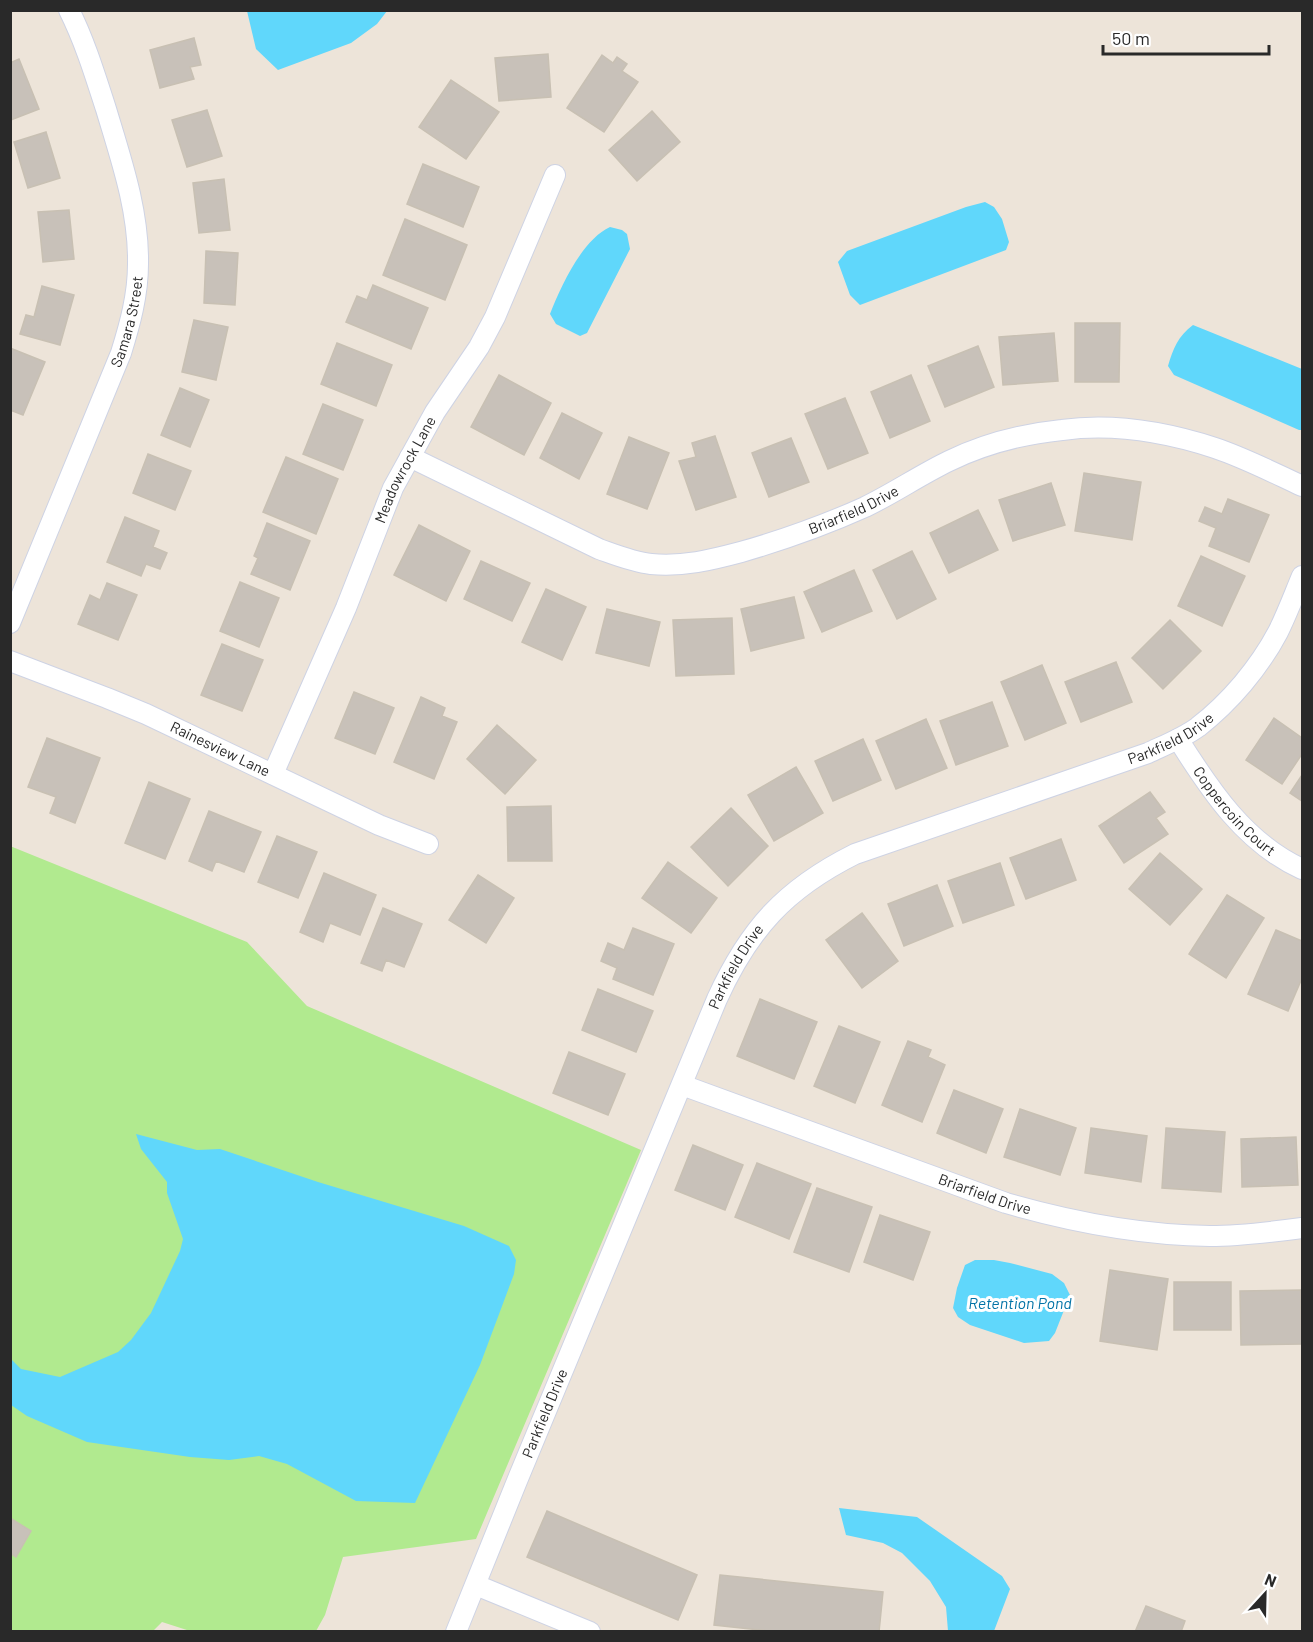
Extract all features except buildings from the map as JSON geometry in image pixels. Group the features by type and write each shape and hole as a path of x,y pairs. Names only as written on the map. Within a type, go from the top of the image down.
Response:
{"street":[{"name":"Samara Street","path":"10,623 121,354 136,291 137,236 127,179 89,57 69,10"},
{"name":"Meadowrock Lane","path":"273,774 346,608 393,488 435,412 479,347 495,317 555,175"},
{"name":"Briarfield Drive","path":"410,457 599,549 650,564 669,565 690,564 722,557 823,525 971,452 1000,442 1064,429 1123,429 1176,437 1217,449 1302,486"},
{"name":"Parkfield Drive","path":"456,1632 517,1480 732,968 767,919 804,884 855,854 1149,753 1197,727 1227,700 1264,655 1278,632 1302,576"},
{"name":"Rainesview Lane","path":"10,661 147,714 379,825 428,844"},
{"name":"Coppercoin Court","path":"1178,739 1223,805 1244,828 1266,847 1302,869"},
{"name":"Briarfield Drive","path":"682,1085 984,1195 1049,1215 1123,1229 1211,1236 1302,1228"},
{"path":"476,1585 590,1632"}],"green space":[{"path":"10,846 247,942 307,1006 641,1150 476,1539 343,1557 325,1615 316,1631 190,1631 162,1622 153,1631 11,1631"}],"water":[{"path":"247,10 387,11 377,24 351,43 278,70 256,49"},
{"path":"985,202 994,207 1002,219 1009,242 1006,250 860,305 850,295 838,262 847,251"},
{"path":"610,227 627,234 630,249 587,333 580,336 556,324 550,314 566,278 582,253 590,242"},
{"path":"1193,325 1302,369 1302,430 1174,375 1168,366 1172,354 1180,338"},
{"path":"136,1134 197,1150 220,1149 318,1182 464,1226 509,1246 516,1260 514,1274 480,1365 415,1503 356,1501 287,1464 259,1456 229,1460 190,1457 87,1442 27,1416 11,1405 11,1359 21,1369 60,1377 118,1352 131,1340 151,1313 180,1251 183,1239 167,1193 167,1182 141,1149"},
{"name":"Retention Pond","path":"975,1260 1010,1263 1052,1274 1064,1283 1070,1295 1055,1333 1049,1341 1024,1343 970,1325 958,1317 953,1308 957,1288 965,1265"},
{"path":"839,1508 917,1517 1002,1576 1010,1589 994,1631 948,1631 946,1607 930,1581 902,1553 883,1543 846,1535"}]}
